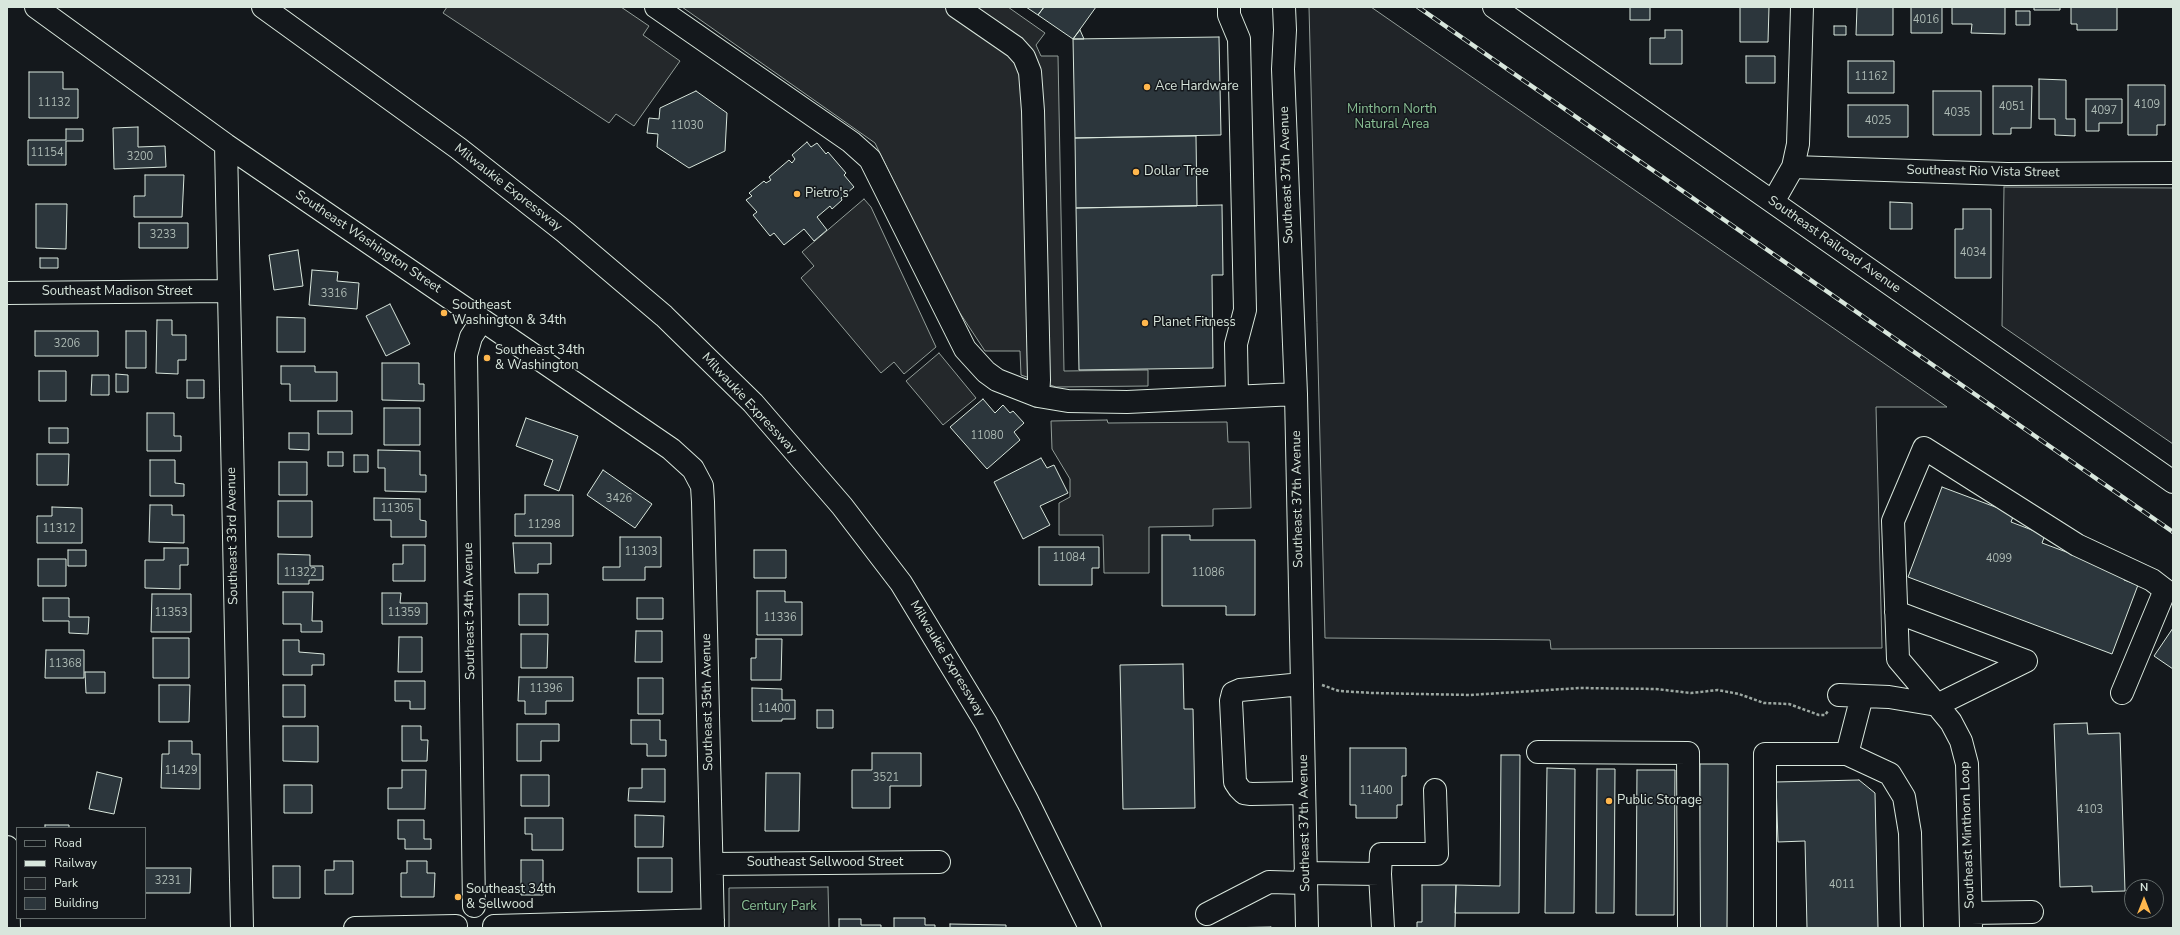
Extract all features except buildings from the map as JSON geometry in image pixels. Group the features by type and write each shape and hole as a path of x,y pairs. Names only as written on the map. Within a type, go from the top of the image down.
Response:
{"main road":[{"name":"Southeast Washington Street","path":"36,7 226,145 671,449 687,462 699,477"},
{"name":"Milwaukie Expressway","path":"263,7 458,148 565,232 664,316 753,403 842,506 901,583 986,723 1028,802 1090,928"},
{"path":"656,7 850,142 870,159 965,349 986,372 997,380 1038,396 1068,400 1127,402 1296,394"},
{"path":"957,7 1015,47 1024,57 1030,72 1033,111 1039,380 1038,396"},
{"path":"1229,7 1229,15 1239,39 1244,310 1236,344 1237,396"},
{"name":"Southeast 37th Avenue","path":"1272,7 1273,32 1283,70"},
{"name":"Southeast 37th Avenue","path":"1284,7 1285,30 1283,70 1296,394 1307,928"},
{"name":"Southeast Railroad Avenue","path":"1494,7 2173,482"},
{"path":"1773,202 1793,167 1798,144 1802,7"},
{"name":"Southeast 33rd Avenue","path":"226,145 227,291 242,928"},
{"name":"Southeast Rio Vista Street","path":"1793,167 2007,174 2173,173"},
{"name":"Southeast Madison Street","path":"7,292 227,291"},
{"name":"Southeast 34th Avenue","path":"474,906 466,355 471,337 482,320"},
{"name":"Southeast Minthorn Loop","path":"1971,920 1967,764 1961,741 1951,722 1898,659 1893,521 1924,448 2077,545 2152,580 2165,590 2122,693"},
{"name":"Southeast 35th Avenue","path":"699,477 702,486 704,528 713,924"},
{"path":"1839,695 1889,697 1937,705 2026,661 1896,612"},
{"path":"1302,684 1240,690 1233,693 1231,702 1235,782 1239,788 1244,793 1251,794 1304,793"},
{"path":"1847,754 1862,696"},
{"path":"1538,752 1688,753 1689,928"},
{"path":"1765,928 1765,754 1847,754 1890,774 1904,796 1910,833 1912,928"},
{"path":"1383,928 1380,874 1381,854 1437,854 1435,790"},
{"path":"7,847 9,928"},
{"name":"Southeast Sellwood Street","path":"712,864 939,862"},
{"path":"1207,914 1269,882 1306,878 1380,874"},
{"path":"355,928 456,927 457,918 462,911 474,906 482,908 488,912 492,918 494,927 713,924"},
{"path":"1971,920 2032,912"}],"path":[{"path":"1302,684 1319,684 1339,691 1470,695 1580,688 1656,689 1691,693 1718,690 1739,694 1764,703 1789,704 1819,715 1825,715 1839,695"}],"green space":[{"name":"Minthorn North Natural Area","path":"1309,7 1371,7 1947,407 1876,407 1882,648 1551,649 1550,640 1325,638"},
{"path":"2004,187 2173,188 2173,444 2002,326"},
{"name":"Century Park","path":"828,887 829,928 729,928 729,888"}],"shaded area":[{"path":"447,7 621,7 649,26 643,35 680,61 634,126 616,114 609,123 443,13"},
{"path":"682,7 1008,7 1045,33 1036,45 1041,56 1058,56 1064,371 1148,370 1148,386 1056,387 1021,375 1020,351 985,351 952,301 875,143"},
{"path":"864,199 871,207 936,347 904,374 894,362 881,373 801,278 814,266 802,252"},
{"path":"939,353 976,398 943,425 906,381"},
{"path":"1107,420 1108,423 1227,422 1228,442 1249,442 1251,508 1213,509 1213,526 1149,527 1149,573 1104,573 1103,535 1059,535 1059,503 1070,497 1070,479 1052,449 1051,421"}],"railway":[{"path":"1418,7 2173,532"}],"place":[{"name":"Ace Hardware","path":"1147,87"},
{"name":"Dollar Tree","path":"1136,172"},
{"name":"Pietro's","path":"797,194"},
{"name":"Southeast Washington & 34th","path":"444,313"},
{"name":"Planet Fitness","path":"1145,323"},
{"name":"Southeast 34th & Washington","path":"487,358"},
{"name":"Public Storage","path":"1609,801"},
{"name":"Southeast 34th & Sellwood","path":"458,897"}]}
